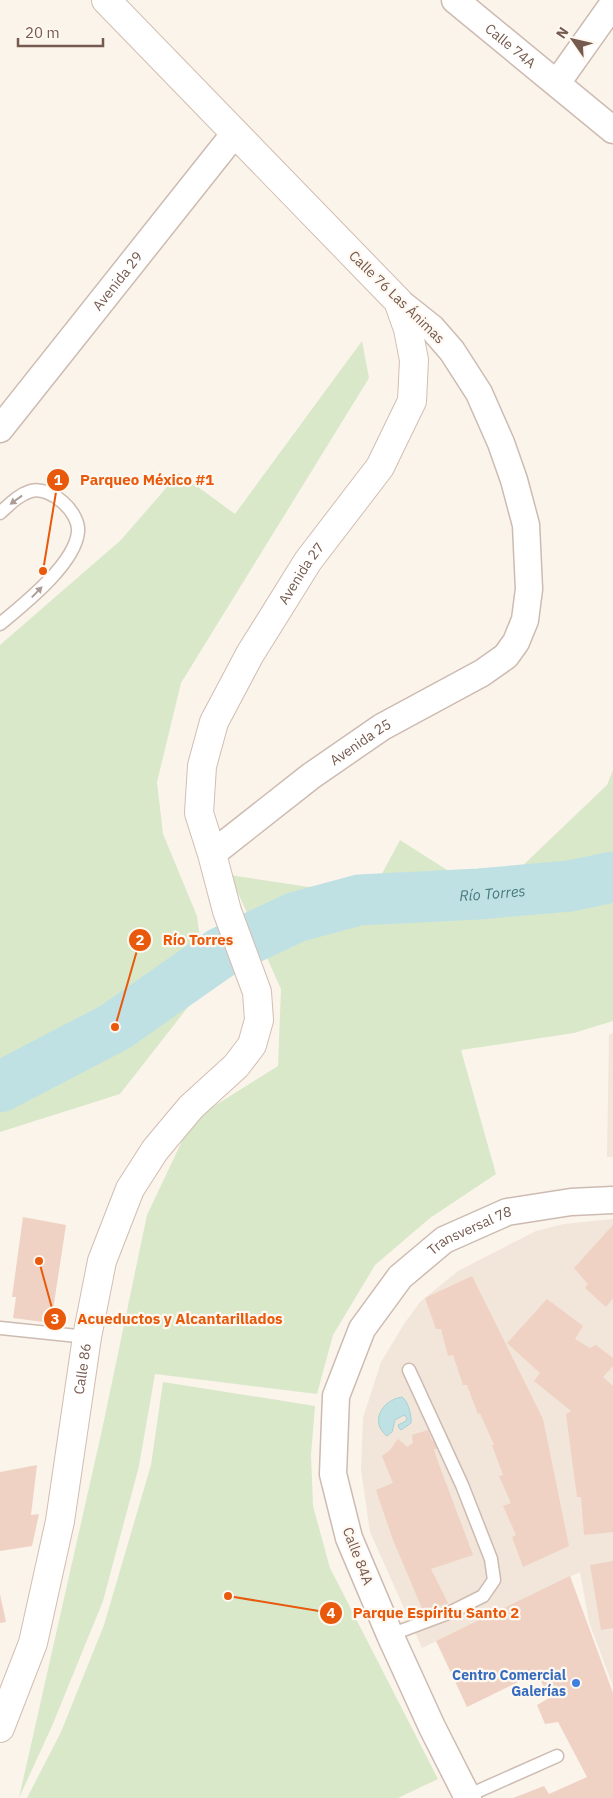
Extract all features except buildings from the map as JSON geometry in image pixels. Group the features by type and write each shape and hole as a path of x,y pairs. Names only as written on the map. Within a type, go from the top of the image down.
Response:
{"street":[{"name":"Calle 76 Las Ánimas","path":"106,0 398,301 432,328 452,351 478,393 501,443 514,480 526,526 529,589 524,620 516,642"},
{"name":"Calle 74A","path":"456,0 613,130"},
{"path":"557,83 613,4"},
{"name":"Avenida 29","path":"0,429 235,133"},
{"name":"Avenida 27","path":"227,911 199,813 202,766 214,722 250,654 308,561 380,467 412,401 414,360 408,329 398,301"},
{"name":"Avenida 25","path":"212,854 311,776 382,727 482,673 506,656 516,642"},
{"name":"Calle 86","path":"0,1728 33,1643 56,1540 87,1338 102,1261 130,1190 155,1150 191,1107 236,1066 252,1044 259,1020 257,992 227,911"},
{"name":"Transversal 78","path":"362,1329 400,1277 444,1240 507,1212 572,1202 613,1200"},
{"name":"Calle 84A","path":"362,1329 336,1396 333,1474 349,1538 432,1727 468,1797"}],"lane":[{"path":"0,513 17,497 33,490 49,493 61,500 74,513 79,531 75,544 64,564 29,600 0,624"},
{"path":"0,1328 87,1338"},
{"path":"390,1635 451,1612 483,1596 494,1580 491,1559 462,1485 409,1370"},
{"path":"468,1797 557,1756"}],"shaded area":[{"path":"613,1033 613,1157 607,1157 609,1034"},
{"path":"613,1219 613,1686 589,1622 580,1572 422,1648 370,1532 361,1469 363,1418 381,1362 420,1302 458,1271 536,1231 564,1224"}],"green space":[{"path":"362,341 369,378 181,683 157,782 163,834 197,916 206,984 120,1094 0,1132 0,645 121,540 179,473 235,514"},
{"path":"613,770 613,1021 574,1033 461,1050 496,1174 430,1218 375,1265 333,1335 317,1394 155,1374 139,1466 103,1601 52,1726 19,1798 102,1430 147,1215 192,1120 278,1066 281,989 230,875 309,887 377,883 400,840 455,875 518,870 607,785"},
{"path":"163,1382 315,1406 311,1455 313,1506 330,1568 438,1779 398,1798 27,1798 61,1732 104,1625 151,1465"}],"water":[{"path":"402,1397 409,1409 411,1423 401,1430 399,1428 398,1425 406,1421 407,1418 404,1415 395,1420 392,1432 387,1436 379,1424 380,1412 389,1402"}],"waterway":[{"name":"Río Torres","path":"0,1087 115,1027 222,952 296,917 359,900 479,894 570,886 613,877"}],"place":[{"name":"Parqueo México #1","path":"43,571"},
{"name":"Río Torres","path":"115,1027"},
{"name":"Acueductos y Alcantarillados","path":"39,1261"},
{"name":"Parque Espíritu Santo 2","path":"228,1596"},
{"name":"Centro Comercial Galerías","path":"576,1683"}]}
